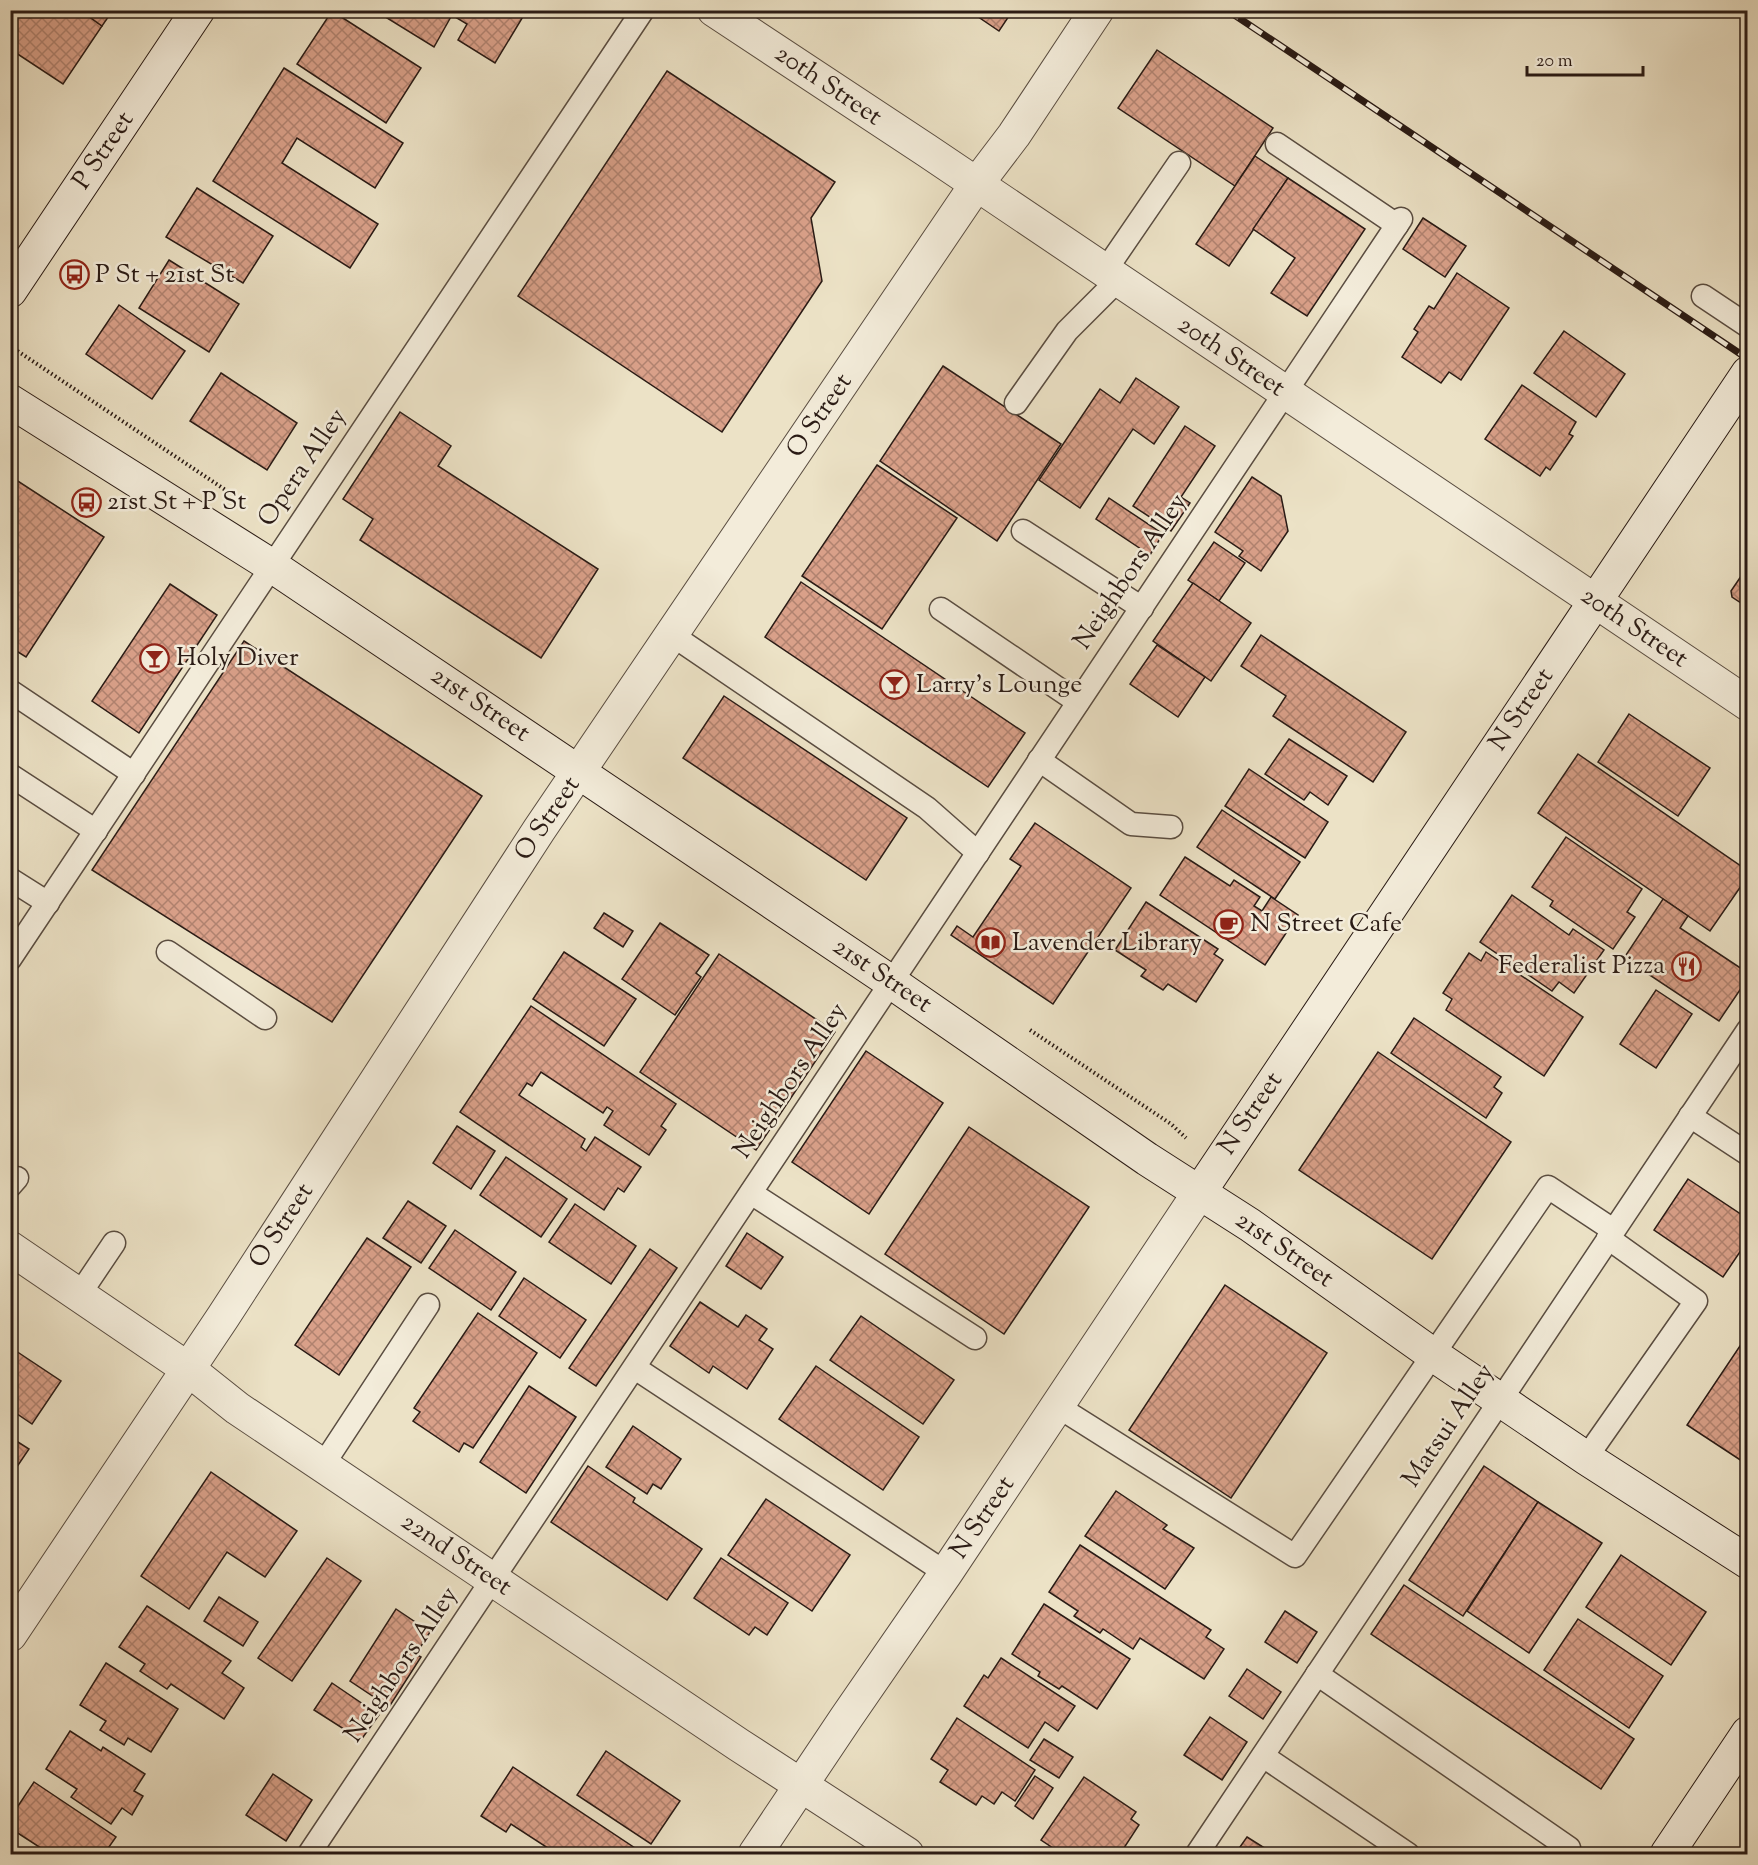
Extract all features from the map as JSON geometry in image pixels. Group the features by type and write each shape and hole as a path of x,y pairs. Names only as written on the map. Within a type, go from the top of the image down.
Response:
{"street":[{"name":"P Street","path":"10,291 198,10"},
{"name":"20th Street","path":"714,10 1748,704"},
{"name":"O Street","path":"10,1635 188,1369 539,830 976,185 1014,135 1096,10"},
{"name":"N Street","path":"755,1854 946,1573 1595,602 1744,387"},
{"name":"21st Street","path":"10,401 272,566 891,982 1147,1159 1250,1225 1500,1400 1748,1562"},
{"name":"22nd Street","path":"10,1248 188,1369 237,1408 492,1580 907,1854"},
{"path":"1667,1854 1748,1733"}],"lane":[{"name":"Opera Alley","path":"10,958 644,10"},
{"name":"Neighbors Alley","path":"309,1854 1399,222 1277,144"},
{"path":"1016,403 1067,331 1112,275 1179,163"},
{"path":"1703,296 1748,326"},
{"path":"1023,531 1142,608"},
{"path":"940,609 1078,702"},
{"path":"672,635 927,808 978,853"},
{"path":"10,692 134,774"},
{"path":"1040,760 1131,824 1171,827"},
{"path":"10,774 96,831"},
{"path":"10,879 48,903"},
{"path":"168,952 265,1018"},
{"name":"Matsui Alley","path":"1197,1854 1748,1030"},
{"path":"1690,1116 1748,1154"},
{"path":"1057,1406 1294,1556 1548,1186 1696,1301 1586,1458"},
{"path":"751,1193 975,1338"},
{"path":"79,1294 114,1243"},
{"path":"322,1465 428,1305"},
{"path":"635,1368 946,1573"},
{"path":"1317,1674 1569,1848"},
{"path":"1263,1756 1408,1854"}],"building":[{"path":"10,10 80,10 102,26 63,84 10,49"},
{"path":"80,10 113,10 102,26"},
{"path":"374,10 527,10 495,63 458,40 467,24 452,15 434,47"},
{"path":"968,10 1013,10 999,31"},
{"path":"332,11 421,68 386,123 297,64"},
{"path":"1157,50 1273,128 1235,186 1118,108"},
{"path":"284,68 403,143 375,188 297,138 282,163 378,224 350,268 213,181"},
{"path":"667,71 835,182 811,218 822,281 722,432 518,296"},
{"path":"1255,156 1288,178 1229,266 1196,244"},
{"path":"1288,178 1365,229 1307,316 1271,293 1295,258 1253,229"},
{"path":"197,188 273,236 243,283 166,237"},
{"path":"1423,218 1466,246 1445,277 1403,249"},
{"path":"169,260 239,304 209,352 139,308"},
{"path":"1457,273 1509,308 1461,380 1449,372 1441,383 1402,357 1418,332 1414,329 1429,306 1434,309"},
{"path":"119,305 185,351 152,399 86,354"},
{"path":"1564,331 1625,374 1596,417 1534,373"},
{"path":"943,366 1061,444 997,541 880,461"},
{"path":"221,373 297,423 267,470 190,421"},
{"path":"1136,378 1179,407 1154,444 1133,429 1080,508 1039,480 1100,389 1120,403"},
{"path":"1522,385 1576,422 1569,434 1573,436 1550,470 1546,467 1540,476 1485,439"},
{"path":"400,412 451,446 438,466 598,569 541,658 360,540 373,519 343,499"},
{"path":"1185,426 1215,446 1181,497 1190,503 1171,531 1133,506"},
{"path":"877,465 957,518 882,629 802,576"},
{"path":"10,476 104,537 26,657 10,647"},
{"path":"1252,477 1281,496 1288,531 1261,571 1239,556 1243,551 1215,532"},
{"path":"1109,498 1163,534 1150,555 1096,519"},
{"path":"1214,542 1245,563 1219,601 1188,580"},
{"path":"1748,566 1748,601 1741,603 1732,597 1731,591"},
{"name":"Larry’s Lounge","path":"801,582 1025,733 988,787 765,637"},
{"path":"1193,583 1251,623 1211,681 1153,641"},
{"name":"Holy Diver","path":"170,584 217,615 139,733 92,701"},
{"path":"1261,635 1406,732 1373,782 1273,716 1286,696 1241,666"},
{"path":"244,641 482,796 332,1022 92,870"},
{"path":"1157,645 1205,677 1178,717 1130,684"},
{"path":"724,696 907,818 866,880 683,758"},
{"path":"1629,714 1710,768 1678,816 1598,762"},
{"path":"1289,739 1347,776 1328,805 1310,792 1304,800 1265,774"},
{"path":"1578,754 1748,871 1748,876 1710,931 1538,813"},
{"path":"1249,769 1328,822 1305,858 1225,806"},
{"path":"1222,810 1300,862 1275,899 1197,847"},
{"path":"1035,823 1131,888 1053,1004 951,935 957,926 973,937 1021,866 1010,859"},
{"path":"1566,837 1642,889 1627,912 1635,917 1613,949 1550,906 1553,901 1532,887"},
{"path":"1185,857 1230,886 1234,880 1260,897 1254,906 1262,911 1271,897 1298,915 1265,965 1160,895"},
{"path":"1512,895 1569,935 1573,929 1604,950 1574,993 1559,982 1552,991 1480,942"},
{"name":"Federalist Pizza","path":"1663,899 1688,916 1680,928 1748,973 1748,978 1719,1021 1624,958"},
{"path":"1146,902 1218,949 1214,954 1223,960 1196,1002 1168,984 1163,990 1141,976 1146,970 1115,950"},
{"path":"604,913 633,931 623,947 594,928"},
{"path":"660,923 709,955 696,973 701,977 675,1015 622,979"},
{"path":"564,952 636,999 604,1046 533,999"},
{"path":"1486,952 1583,1017 1544,1076 1446,1010 1452,999 1443,993 1469,953 1481,961"},
{"path":"719,954 835,1032 756,1150 640,1072"},
{"path":"1656,990 1692,1014 1656,1068 1620,1044"},
{"path":"531,1006 676,1104 661,1126 666,1130 649,1155 604,1125 613,1111 607,1107 603,1113 541,1072 532,1086 527,1083 519,1095 585,1139 581,1147 586,1151 595,1137 641,1167 624,1192 618,1188 604,1210 460,1112"},
{"path":"1414,1018 1501,1077 1494,1087 1502,1093 1486,1118 1391,1053"},
{"path":"866,1051 943,1103 869,1214 792,1162"},
{"path":"1378,1052 1511,1142 1432,1259 1299,1170"},
{"path":"457,1126 495,1151 471,1189 433,1163"},
{"path":"969,1127 1089,1207 1004,1334 885,1254"},
{"path":"506,1157 567,1199 541,1237 480,1195"},
{"path":"1688,1179 1748,1219 1748,1240 1723,1277 1654,1230"},
{"path":"408,1201 446,1226 421,1263 383,1238"},
{"path":"575,1204 636,1246 611,1284 549,1242"},
{"path":"455,1230 516,1272 491,1310 429,1268"},
{"path":"747,1233 783,1257 761,1289 726,1266"},
{"path":"367,1238 411,1267 339,1375 295,1345"},
{"path":"650,1249 677,1268 596,1386 569,1368"},
{"path":"524,1278 586,1320 560,1358 499,1316"},
{"path":"1225,1285 1327,1353 1231,1498 1129,1430"},
{"path":"700,1302 738,1327 746,1315 767,1329 759,1340 773,1349 747,1389 713,1366 709,1373 670,1346"},
{"path":"478,1313 537,1353 473,1448 464,1443 459,1452 413,1421 420,1412 414,1408"},
{"path":"861,1316 954,1380 923,1424 830,1360"},
{"path":"1748,1334 1748,1465 1687,1425"},
{"path":"10,1347 61,1381 32,1424 10,1409"},
{"path":"816,1366 919,1437 883,1490 779,1419"},
{"path":"529,1386 576,1417 526,1493 480,1462"},
{"path":"633,1426 681,1459 661,1489 653,1484 647,1494 606,1467"},
{"path":"10,1437 29,1449 10,1477"},
{"path":"588,1466 635,1498 633,1502 702,1549 667,1600 551,1522"},
{"path":"1484,1466 1538,1502 1463,1616 1409,1580"},
{"path":"211,1472 297,1531 265,1577 227,1552 189,1609 141,1576"},
{"path":"1116,1491 1167,1525 1163,1529 1194,1548 1165,1589 1085,1536"},
{"path":"766,1499 850,1555 812,1611 728,1555"},
{"path":"1538,1502 1602,1543 1529,1653 1467,1611"},
{"path":"1080,1545 1211,1630 1206,1637 1224,1649 1204,1679 1140,1638 1133,1649 1103,1629 1100,1633 1074,1616 1078,1611 1049,1592"},
{"path":"1621,1555 1706,1612 1671,1665 1586,1607"},
{"path":"327,1558 361,1581 292,1681 258,1658"},
{"path":"721,1558 788,1603 767,1635 755,1627 749,1635 694,1598"},
{"path":"1404,1585 1634,1739 1601,1789 1371,1634"},
{"path":"219,1597 258,1622 243,1646 204,1621"},
{"path":"1044,1604 1130,1659 1097,1709 1062,1686 1059,1689 1038,1676 1040,1672 1012,1654"},
{"path":"147,1606 231,1661 222,1673 244,1688 224,1719 171,1684 167,1689 140,1671 145,1664 119,1647"},
{"path":"396,1609 430,1632 416,1654 421,1657 389,1707 350,1681"},
{"path":"1285,1611 1317,1632 1297,1663 1265,1642"},
{"path":"1578,1619 1663,1676 1629,1728 1544,1670"},
{"path":"1001,1658 1075,1706 1058,1731 1045,1722 1028,1748 964,1706 984,1675 988,1678"},
{"path":"106,1663 178,1709 151,1752 128,1738 124,1745 100,1730 106,1721 80,1705"},
{"path":"1247,1669 1281,1692 1263,1719 1229,1696"},
{"path":"332,1683 379,1715 361,1740 314,1710"},
{"path":"1210,1717 1247,1742 1222,1780 1184,1755"},
{"path":"957,1718 1035,1770 1015,1801 1002,1792 994,1804 982,1796 976,1805 940,1782 948,1770 931,1759"},
{"path":"70,1731 101,1751 103,1747 145,1774 134,1791 143,1796 132,1815 122,1808 111,1824 71,1797 77,1789 46,1769"},
{"path":"1044,1739 1073,1757 1059,1778 1030,1760"},
{"path":"606,1751 680,1801 651,1844 577,1795"},
{"path":"513,1767 644,1854 557,1854 511,1824 506,1832 481,1816"},
{"path":"273,1774 312,1800 286,1841 246,1815"},
{"path":"1035,1776 1053,1788 1033,1819 1015,1806"},
{"path":"1084,1777 1136,1812 1131,1819 1139,1825 1120,1854 1062,1854 1041,1840"},
{"path":"34,1782 116,1837 104,1854 50,1854 10,1828 10,1818"},
{"path":"1247,1837 1274,1854 1235,1854"}],"railway":[{"path":"1227,10 1748,359"}],"place":[{"name":"P St + 21st St","path":"74,275"},
{"name":"21st St + P St","path":"86,502"},
{"name":"Holy Diver","path":"155,658"},
{"name":"Larry’s Lounge","path":"895,685"},
{"name":"N Street Cafe","path":"1229,924"},
{"name":"Lavender Library","path":"991,943"},
{"name":"Federalist Pizza","path":"1686,966"}]}
